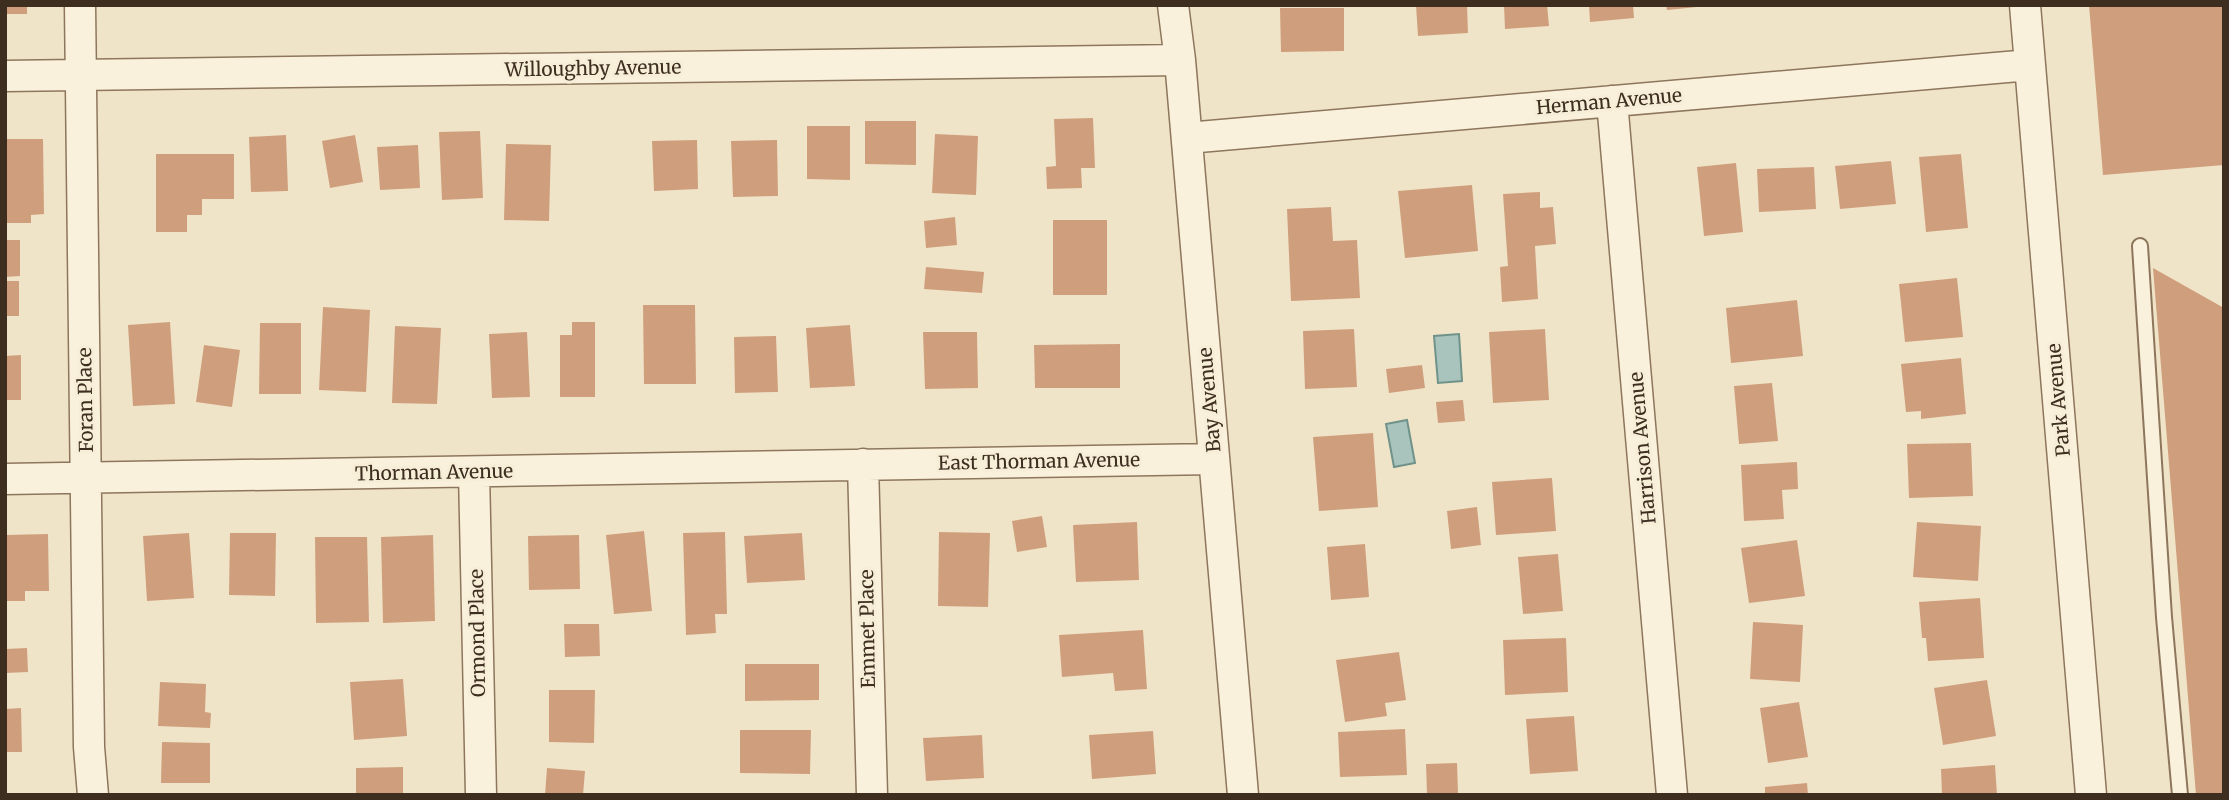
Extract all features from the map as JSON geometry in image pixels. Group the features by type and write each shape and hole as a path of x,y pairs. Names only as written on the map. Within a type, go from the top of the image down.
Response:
{"street":[{"name":"Foran Place","path":"80,5 89,747 93,795"},
{"name":"Bay Avenue","path":"1173,5 1187,138 1243,795"},
{"name":"Park Avenue","path":"2025,5 2091,795"},
{"name":"Willoughby Avenue","path":"5,76 1180,60"},
{"name":"Herman Avenue","path":"1187,138 2030,65"},
{"name":"Harrison Avenue","path":"1612,101 1672,795"},
{"name":"East Thorman Avenue","path":"863,464 1214,458"},
{"name":"Thorman Avenue","path":"5,479 863,464"},
{"name":"Emmet Place","path":"863,464 872,795"},
{"name":"Ormond Place","path":"474,472 481,795"}],"lane":[{"path":"2140,246 2164,617 2180,795"}],"water":[{"path":"1459,334 1462,381 1438,383 1434,336"},
{"path":"1407,420 1415,463 1394,467 1386,424"}],"building":[{"path":"5,5 27,5 27,14 5,14"},
{"path":"1416,5 1467,5 1468,33 1418,36"},
{"path":"1504,5 1547,5 1549,26 1505,29"},
{"path":"1589,5 1633,5 1634,18 1590,22"},
{"path":"1666,5 1697,5 1697,7 1667,10"},
{"path":"2089,5 2224,5 2224,165 2103,175"},
{"path":"1280,8 1344,8 1344,51 1281,52"},
{"path":"1093,118 1095,168 1081,168 1082,188 1047,189 1046,167 1056,166 1054,119"},
{"path":"865,121 916,121 916,165 865,164"},
{"path":"807,126 850,126 850,180 807,179"},
{"path":"480,131 483,198 442,200 439,132"},
{"path":"935,134 978,136 976,195 932,193"},
{"path":"286,135 288,191 251,192 249,137"},
{"path":"355,135 363,182 330,188 322,141"},
{"path":"5,139 43,139 44,214 31,215 31,223 5,223"},
{"path":"697,140 698,189 654,191 652,141"},
{"path":"777,140 778,196 733,197 731,141"},
{"path":"506,144 551,145 549,221 504,220"},
{"path":"418,145 420,188 380,190 377,147"},
{"path":"156,154 234,154 234,199 202,199 202,215 187,215 187,232 156,232"},
{"path":"1961,154 1968,228 1926,232 1919,157"},
{"path":"1891,161 1896,204 1840,209 1835,166"},
{"path":"1736,163 1743,232 1704,236 1697,167"},
{"path":"1814,167 1816,209 1759,212 1757,169"},
{"path":"1472,185 1478,251 1405,258 1398,191"},
{"path":"1540,192 1540,208 1553,207 1556,244 1535,246 1538,299 1502,302 1500,267 1508,266 1503,194"},
{"path":"1331,207 1333,241 1357,240 1360,298 1291,301 1287,209"},
{"path":"955,217 957,245 926,248 924,221"},
{"path":"1053,220 1107,220 1107,295 1053,295"},
{"path":"5,240 20,240 20,276 5,277"},
{"path":"926,267 984,272 982,293 924,289"},
{"path":"2153,268 2224,308 2224,795 2196,795"},
{"path":"1957,278 1963,337 1905,342 1899,284"},
{"path":"5,281 19,281 19,316 5,316"},
{"path":"1797,300 1803,356 1731,363 1726,308"},
{"path":"643,305 695,305 696,384 644,384"},
{"path":"323,307 370,310 366,392 319,390"},
{"path":"170,322 175,404 133,406 128,325"},
{"path":"572,322 595,322 595,397 560,397 560,335 572,335"},
{"path":"260,323 301,323 301,394 259,394"},
{"path":"850,325 855,386 810,388 806,328"},
{"path":"395,326 441,328 437,404 392,403"},
{"path":"1354,329 1357,387 1305,389 1303,331"},
{"path":"1545,329 1549,400 1493,403 1489,332"},
{"path":"527,332 530,397 492,398 489,334"},
{"path":"923,332 977,332 978,388 925,389"},
{"path":"776,336 778,392 735,393 734,337"},
{"path":"1120,344 1120,388 1035,388 1034,345"},
{"path":"204,345 240,350 232,407 196,402"},
{"path":"21,355 21,400 5,400 5,356"},
{"path":"1961,358 1966,414 1921,419 1921,411 1906,412 1901,364"},
{"path":"1422,365 1425,388 1389,393 1386,369"},
{"path":"1772,383 1778,441 1739,444 1734,386"},
{"path":"1463,400 1465,421 1438,423 1436,402"},
{"path":"1373,433 1378,507 1319,511 1313,437"},
{"path":"1971,443 1973,496 1909,498 1907,444"},
{"path":"1797,462 1798,489 1782,490 1784,519 1744,521 1741,465"},
{"path":"1552,478 1556,531 1496,535 1492,482"},
{"path":"1477,507 1481,545 1451,549 1447,511"},
{"path":"1042,516 1047,547 1017,552 1012,521"},
{"path":"1137,522 1139,580 1076,582 1073,525"},
{"path":"1917,522 1981,526 1978,581 1913,577"},
{"path":"644,531 652,611 614,614 606,535"},
{"path":"725,532 727,614 715,614 716,633 686,635 683,533"},
{"path":"939,532 990,533 988,607 938,606"},
{"path":"189,533 194,598 147,601 143,536"},
{"path":"230,533 276,533 275,596 229,595"},
{"path":"802,533 805,580 747,583 744,536"},
{"path":"48,534 49,591 25,591 25,601 7,601 6,535"},
{"path":"433,535 435,621 383,623 381,537"},
{"path":"579,535 580,589 529,590 528,536"},
{"path":"315,537 367,537 369,622 316,623"},
{"path":"1797,540 1805,596 1749,603 1741,548"},
{"path":"1365,544 1369,597 1331,600 1327,547"},
{"path":"1558,554 1563,611 1523,614 1518,557"},
{"path":"1980,598 1984,658 1928,661 1926,638 1922,638 1919,602"},
{"path":"1753,622 1803,625 1800,682 1750,679"},
{"path":"564,624 599,624 600,656 565,657"},
{"path":"1143,630 1147,689 1115,691 1113,673 1062,677 1059,635"},
{"path":"1566,638 1568,692 1505,695 1503,640"},
{"path":"27,648 28,672 5,673 5,649"},
{"path":"1399,652 1406,700 1385,703 1387,716 1345,722 1336,660"},
{"path":"745,664 819,664 819,700 745,701"},
{"path":"403,679 407,736 354,740 350,682"},
{"path":"1987,680 1996,736 1943,745 1934,688"},
{"path":"160,682 206,684 205,712 211,713 210,728 158,726"},
{"path":"549,690 595,690 594,743 549,742"},
{"path":"1799,702 1808,757 1768,763 1760,708"},
{"path":"21,708 22,752 5,752 5,709"},
{"path":"1574,716 1578,771 1530,774 1526,719"},
{"path":"1405,729 1407,775 1340,777 1338,732"},
{"path":"740,730 811,730 810,774 740,773"},
{"path":"1153,731 1156,774 1092,779 1089,735"},
{"path":"982,735 984,778 926,781 923,738"},
{"path":"162,742 210,743 210,783 161,783"},
{"path":"1457,763 1458,793 1427,794 1426,764"},
{"path":"1995,765 1997,795 1942,795 1941,769"},
{"path":"403,767 403,795 356,795 356,768"},
{"path":"547,768 585,771 583,795 545,795"},
{"path":"1807,783 1808,795 1765,795 1765,787"}]}
